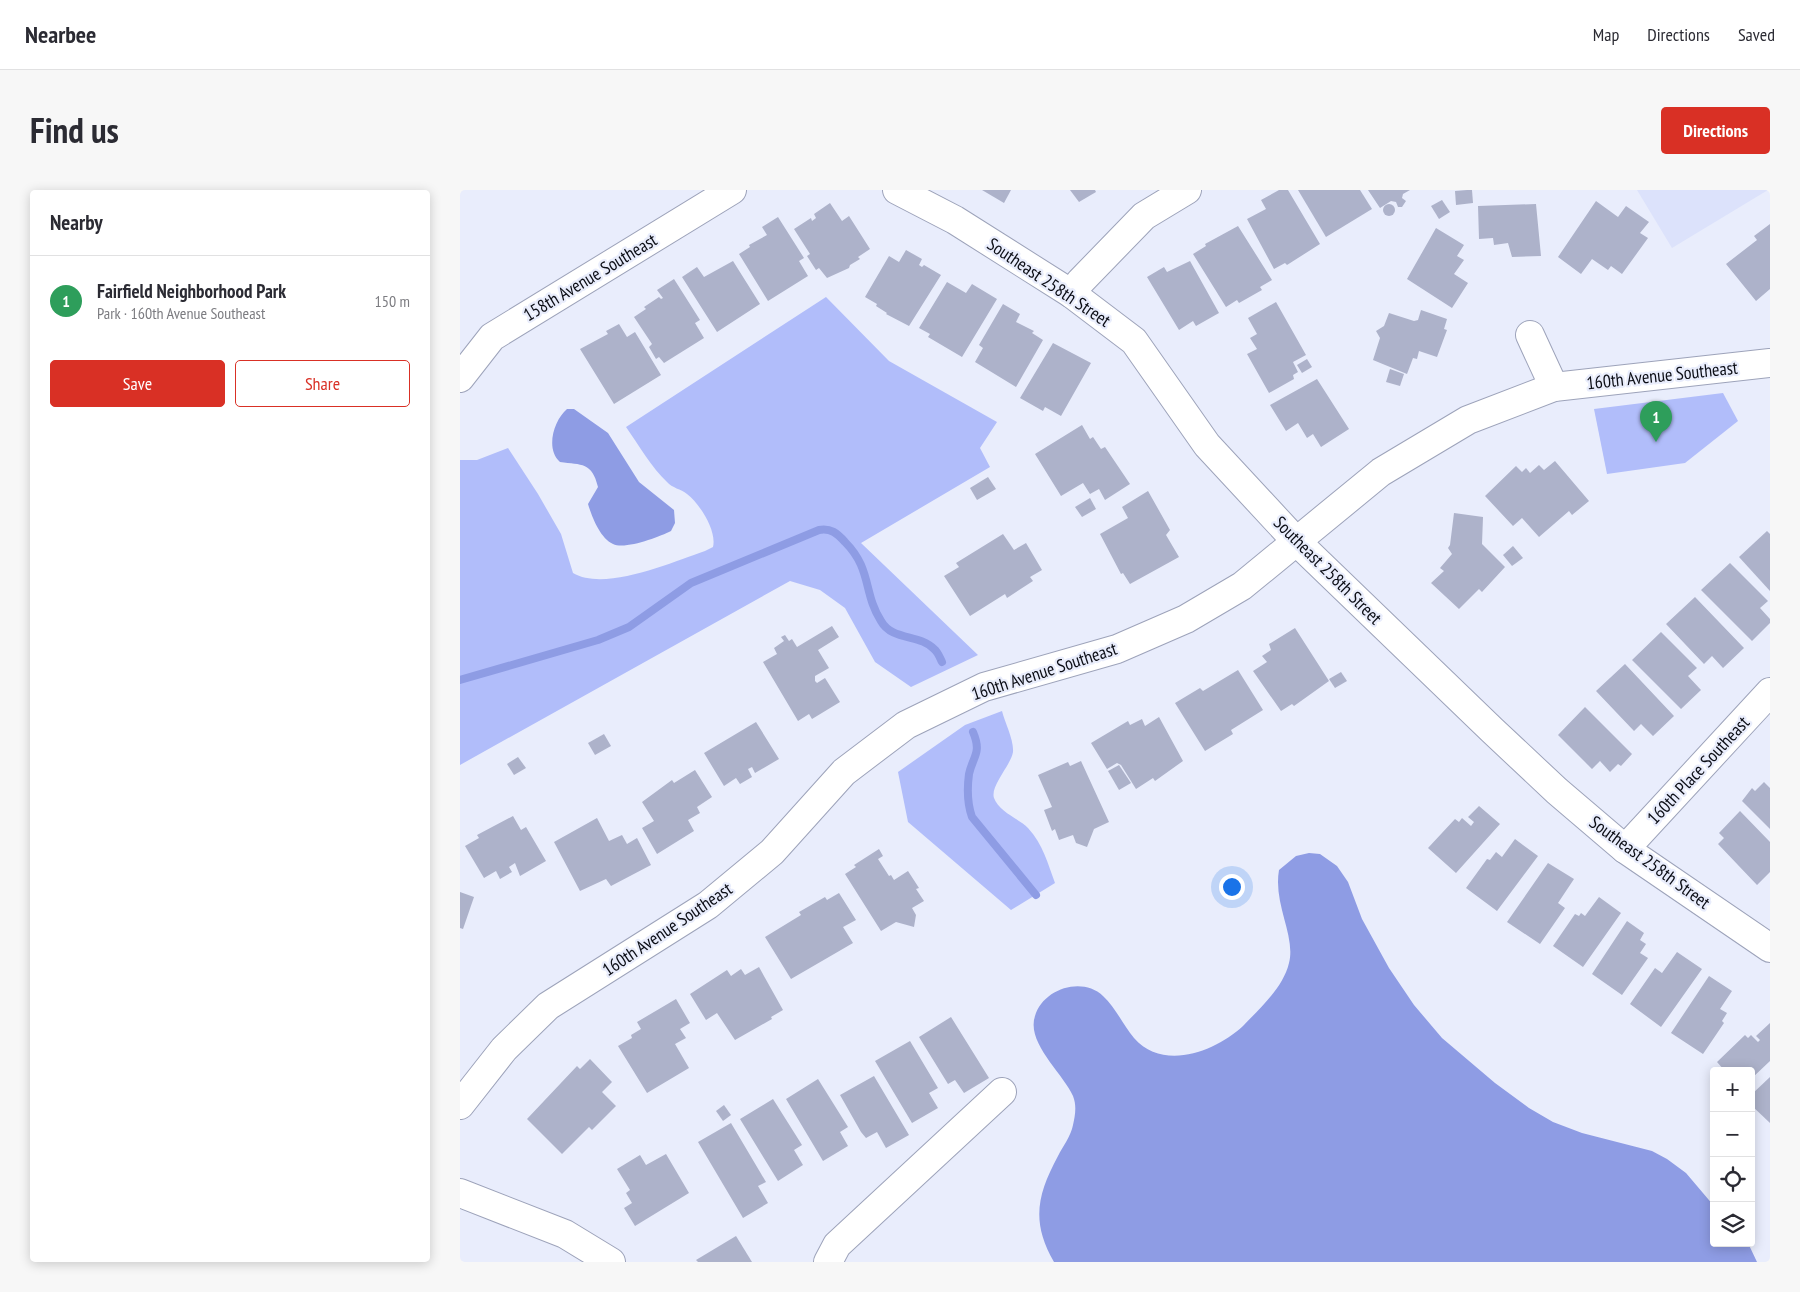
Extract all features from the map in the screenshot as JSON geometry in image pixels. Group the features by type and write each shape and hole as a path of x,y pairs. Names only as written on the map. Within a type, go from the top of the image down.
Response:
{"street":[{"name":"158th Avenue Southeast","path":"460,378 492,337 732,190"},
{"name":"Southeast 258th Street","path":"897,190 955,220 1072,294 1134,341 1207,445 1297,542 1492,730 1557,791 1625,849 1770,948"},
{"path":"1072,294 1080,282 1144,216 1187,190"},
{"path":"1530,336 1554,387"},
{"name":"160th Avenue Southeast","path":"460,1105 504,1049 548,1006 708,905 772,852 844,772 906,725 984,687 1117,649 1186,619 1242,586 1381,472 1468,420 1554,387 1770,363"},
{"name":"160th Place Southeast","path":"1625,849 1770,692"},
{"path":"832,1254 1002,1092"},
{"path":"460,1193 565,1234 601,1260"}],"shaded area":[{"path":"1637,190 1768,190 1672,248"},
{"path":"826,297 889,361 997,422 980,448 990,467 861,543 978,655 911,687 875,662 845,608 820,590 790,581 460,765 460,460 477,460 508,448 561,534 573,573 587,578 620,577 657,568 705,551 713,547 714,541 710,526 702,511 692,498 671,486 661,476 626,427"},
{"path":"1723,393 1738,421 1685,463 1607,474 1594,409"},
{"path":"567,409 574,409 608,433 639,482 674,510 675,523 671,531 651,539 625,545 613,544 604,537 594,521 588,504 598,487 593,473 585,466 560,462 553,450 552,442 555,427"},
{"path":"1002,711 1011,737 1013,752 995,788 994,798 1000,807 1024,824 1033,834 1044,854 1055,883 1011,910 908,822 898,772 965,725"},
{"path":"1309,853 1320,854 1337,866 1348,882 1362,919 1389,968 1414,1005 1442,1038 1495,1083 1529,1108 1553,1122 1582,1133 1652,1151 1667,1159 1686,1173 1710,1201 1710,1247 1750,1247 1757,1262 1054,1262 1042,1234 1040,1221 1041,1196 1051,1170 1069,1137 1075,1107 1073,1096 1068,1087 1047,1058 1036,1037 1035,1016 1039,1007 1046,999 1064,988 1074,986 1085,987 1103,996 1134,1038 1146,1048 1160,1054 1175,1056 1190,1054 1205,1050 1219,1043 1232,1035 1257,1012 1282,981 1286,972 1289,963 1290,942 1279,895 1279,870 1296,856"}],"building":[{"path":"982,190 1011,190 1004,203"},
{"path":"1070,190 1095,190 1096,192 1079,202"},
{"path":"1279,190 1288,190 1320,244 1287,265 1285,263 1274,269 1247,219 1266,209 1261,200"},
{"path":"1298,190 1360,190 1372,209 1326,237"},
{"path":"1368,190 1410,190 1403,194 1402,198 1406,201 1402,207 1398,207 1396,202 1391,201 1380,208"},
{"path":"1472,190 1473,203 1456,205 1455,191"},
{"path":"1442,200 1450,212 1439,219 1431,206"},
{"path":"1596,201 1618,217 1626,206 1649,222 1640,233 1648,238 1622,274 1611,266 1608,270 1592,259 1581,274 1558,257"},
{"path":"830,203 842,221 849,216 870,249 858,257 860,259 850,265 849,268 827,278 819,268 816,270 807,256 810,254 794,229 811,218 812,221 816,218 814,214"},
{"path":"1387,204 1391,204 1395,210 1391,216 1387,216 1383,212 1383,208"},
{"path":"1536,204 1541,256 1512,257 1508,243 1494,245 1493,238 1479,239 1478,206"},
{"path":"778,217 804,258 799,261 808,276 768,301 739,254 750,247 749,245 767,235 762,227"},
{"path":"1770,224 1770,289 1756,301 1726,264 1757,240 1754,236"},
{"path":"1238,226 1272,280 1260,287 1262,290 1239,303 1237,300 1226,307 1193,254 1206,246 1205,244"},
{"path":"1436,228 1464,245 1457,256 1464,260 1454,274 1468,283 1452,308 1407,279"},
{"path":"906,250 922,259 919,265 922,267 924,265 941,275 909,326 886,314 876,306 877,304 865,297 889,256 899,262"},
{"path":"733,261 760,304 717,332 682,277 697,267 704,277"},
{"path":"1190,261 1219,313 1196,326 1193,321 1179,330 1147,277 1164,267 1167,272"},
{"path":"674,279 700,320 695,323 704,338 664,363 659,357 656,359 649,347 652,344 634,317 646,309 644,307 659,297 663,298 657,290"},
{"path":"947,282 966,293 972,284 997,299 962,357 928,337 930,334 919,328"},
{"path":"1276,302 1306,355 1293,362 1298,372 1293,375 1294,379 1269,393 1247,354 1257,349 1250,338 1257,334 1248,318"},
{"path":"1003,304 1020,314 1016,322 1034,331 1032,333 1043,340 1016,387 975,362 983,348 979,345"},
{"path":"1421,310 1447,319 1444,329 1447,330 1437,357 1419,351 1417,359 1413,358 1407,374 1373,360 1380,338 1376,331 1384,326 1389,313 1414,321 1418,320"},
{"path":"619,324 627,337 635,332 661,375 614,404 580,349 608,334 606,331"},
{"path":"1053,343 1091,363 1061,416 1045,407 1043,411 1020,398"},
{"path":"1307,359 1312,367 1302,373 1297,365"},
{"path":"1390,369 1404,374 1400,386 1386,382"},
{"path":"1317,379 1349,429 1321,447 1313,434 1307,438 1298,423 1286,431 1270,405"},
{"path":"1082,425 1090,439 1093,437 1101,449 1105,447 1130,484 1105,500 1099,489 1090,494 1083,483 1061,496 1035,454"},
{"path":"1555,461 1589,501 1572,515 1569,511 1539,537 1522,518 1513,526 1485,496 1516,466 1522,472 1526,468 1530,473 1539,465 1544,470"},
{"path":"988,477 996,489 977,500 970,488"},
{"path":"1148,491 1170,530 1166,535 1179,557 1130,584 1123,573 1121,574 1100,534 1128,518 1122,507"},
{"path":"1090,498 1096,509 1082,517 1075,507"},
{"path":"1454,513 1483,517 1482,544 1505,567 1482,592 1479,589 1459,609 1431,583 1444,571 1440,568 1452,554 1448,548"},
{"path":"1767,531 1770,534 1770,591 1739,557"},
{"path":"1003,534 1014,550 1026,543 1042,570 1030,577 1033,581 1007,598 1005,594 970,616 944,576 959,567 956,563"},
{"path":"1513,546 1523,558 1512,566 1503,555"},
{"path":"1730,563 1768,601 1760,608 1770,619 1770,623 1752,641 1701,590"},
{"path":"1695,597 1744,648 1723,668 1712,656 1704,664 1666,624"},
{"path":"832,626 839,637 818,650 829,668 815,676 815,681 817,683 825,678 840,702 812,719 809,714 798,721 763,662 777,654 774,648 784,641 781,637 785,635 789,641 792,639 797,647"},
{"path":"1295,628 1329,681 1294,706 1292,704 1281,711 1253,671 1267,662 1262,656 1271,650 1269,644"},
{"path":"1661,632 1697,668 1688,676 1701,690 1681,709 1632,660"},
{"path":"1625,664 1674,716 1653,736 1641,724 1634,731 1596,691"},
{"path":"1238,670 1263,710 1231,730 1233,734 1205,751 1175,703 1200,688 1203,691"},
{"path":"1341,672 1347,681 1335,688 1329,679"},
{"path":"1585,707 1632,754 1621,766 1618,764 1610,772 1600,761 1592,769 1558,735"},
{"path":"1159,717 1183,761 1155,781 1153,778 1136,789 1121,765 1117,763 1107,769 1091,743 1128,721 1130,725 1142,719 1145,726"},
{"path":"756,722 779,759 755,773 752,767 748,769 752,777 740,784 736,778 724,786 704,753"},
{"path":"604,734 611,746 595,755 588,743"},
{"path":"518,757 526,768 514,775 507,764"},
{"path":"1081,761 1109,822 1094,829 1087,847 1076,843 1073,835 1059,840 1055,829 1052,831 1044,810 1052,807 1038,775 1068,762 1070,766"},
{"path":"1119,765 1131,783 1119,790 1108,771"},
{"path":"695,770 712,797 697,807 700,813 688,820 694,831 657,854 642,828 654,821 642,802 672,780 674,783"},
{"path":"1764,782 1770,788 1770,829 1742,801 1752,788 1755,791"},
{"path":"1479,806 1500,824 1456,873 1428,848 1455,819 1459,822 1462,818 1471,826 1474,822 1468,817"},
{"path":"1740,811 1770,842 1770,872 1757,885 1718,844 1724,838 1719,833"},
{"path":"513,816 521,830 526,827 546,861 520,876 515,863 509,867 512,872 500,879 496,871 484,878 465,846 479,838 477,835"},
{"path":"597,818 609,841 622,835 627,844 637,838 651,865 611,886 606,879 580,891 554,842"},
{"path":"1515,839 1538,856 1497,911 1466,888 1487,859 1490,860 1496,852 1502,857"},
{"path":"879,849 883,856 878,859 889,876 891,875 894,880 908,871 919,888 916,889 924,901 912,908 916,915 914,927 896,922 881,931 845,874 856,867 854,865"},
{"path":"1548,863 1574,879 1558,903 1565,908 1540,944 1507,922"},
{"path":"460,892 474,897 463,929 460,928"},
{"path":"839,893 856,920 843,927 853,943 791,979 765,937 801,915 799,912 825,897 827,900"},
{"path":"1599,897 1621,913 1583,967 1553,946 1575,914 1579,916 1581,913 1585,916"},
{"path":"1627,921 1644,933 1640,940 1646,944 1640,953 1648,958 1622,995 1592,974"},
{"path":"1677,952 1702,969 1661,1027 1630,1004 1655,968 1662,973"},
{"path":"759,967 783,1010 771,1017 772,1019 735,1040 717,1013 706,1020 690,994 727,970 731,976 741,969 745,975"},
{"path":"1709,976 1732,991 1720,1009 1727,1013 1722,1021 1724,1023 1703,1054 1671,1033"},
{"path":"676,999 690,1023 680,1029 686,1038 675,1044 689,1068 647,1093 618,1046 632,1038 631,1035 641,1029 637,1022"},
{"path":"951,1017 989,1078 964,1093 955,1080 948,1084 919,1037"},
{"path":"1770,1023 1770,1061 1755,1075 1755,1067 1721,1067 1717,1062 1745,1035 1748,1038 1751,1035 1758,1042 1760,1040 1756,1036"},
{"path":"910,1041 938,1088 929,1093 938,1108 912,1123 875,1061"},
{"path":"590,1059 612,1082 602,1092 616,1106 592,1130 589,1127 562,1154 527,1119 577,1066 580,1069"},
{"path":"874,1076 909,1135 886,1148 877,1132 866,1138 840,1095"},
{"path":"1770,1077 1770,1123 1755,1109 1755,1091"},
{"path":"818,1079 848,1127 840,1132 848,1146 823,1161 786,1099"},
{"path":"773,1099 802,1145 794,1150 803,1165 778,1181 740,1119"},
{"path":"724,1105 731,1115 723,1121 716,1111"},
{"path":"731,1123 766,1182 758,1186 768,1203 743,1218 698,1142"},
{"path":"666,1154 689,1193 635,1226 624,1208 632,1203 626,1193 630,1190 617,1169 640,1155 646,1165"},
{"path":"736,1236 752,1262 698,1262 696,1260"}],"waterway":[{"path":"460,680 598,640 629,627 691,583 819,530 830,531 836,534 854,552 864,571 875,611 886,627 899,635 928,644 937,652 942,662"},
{"path":"973,732 977,750 969,774 968,791 972,817 1036,895"}],"place":[{"name":"Fairfield Neighborhood Park","path":"1656,442"}]}
